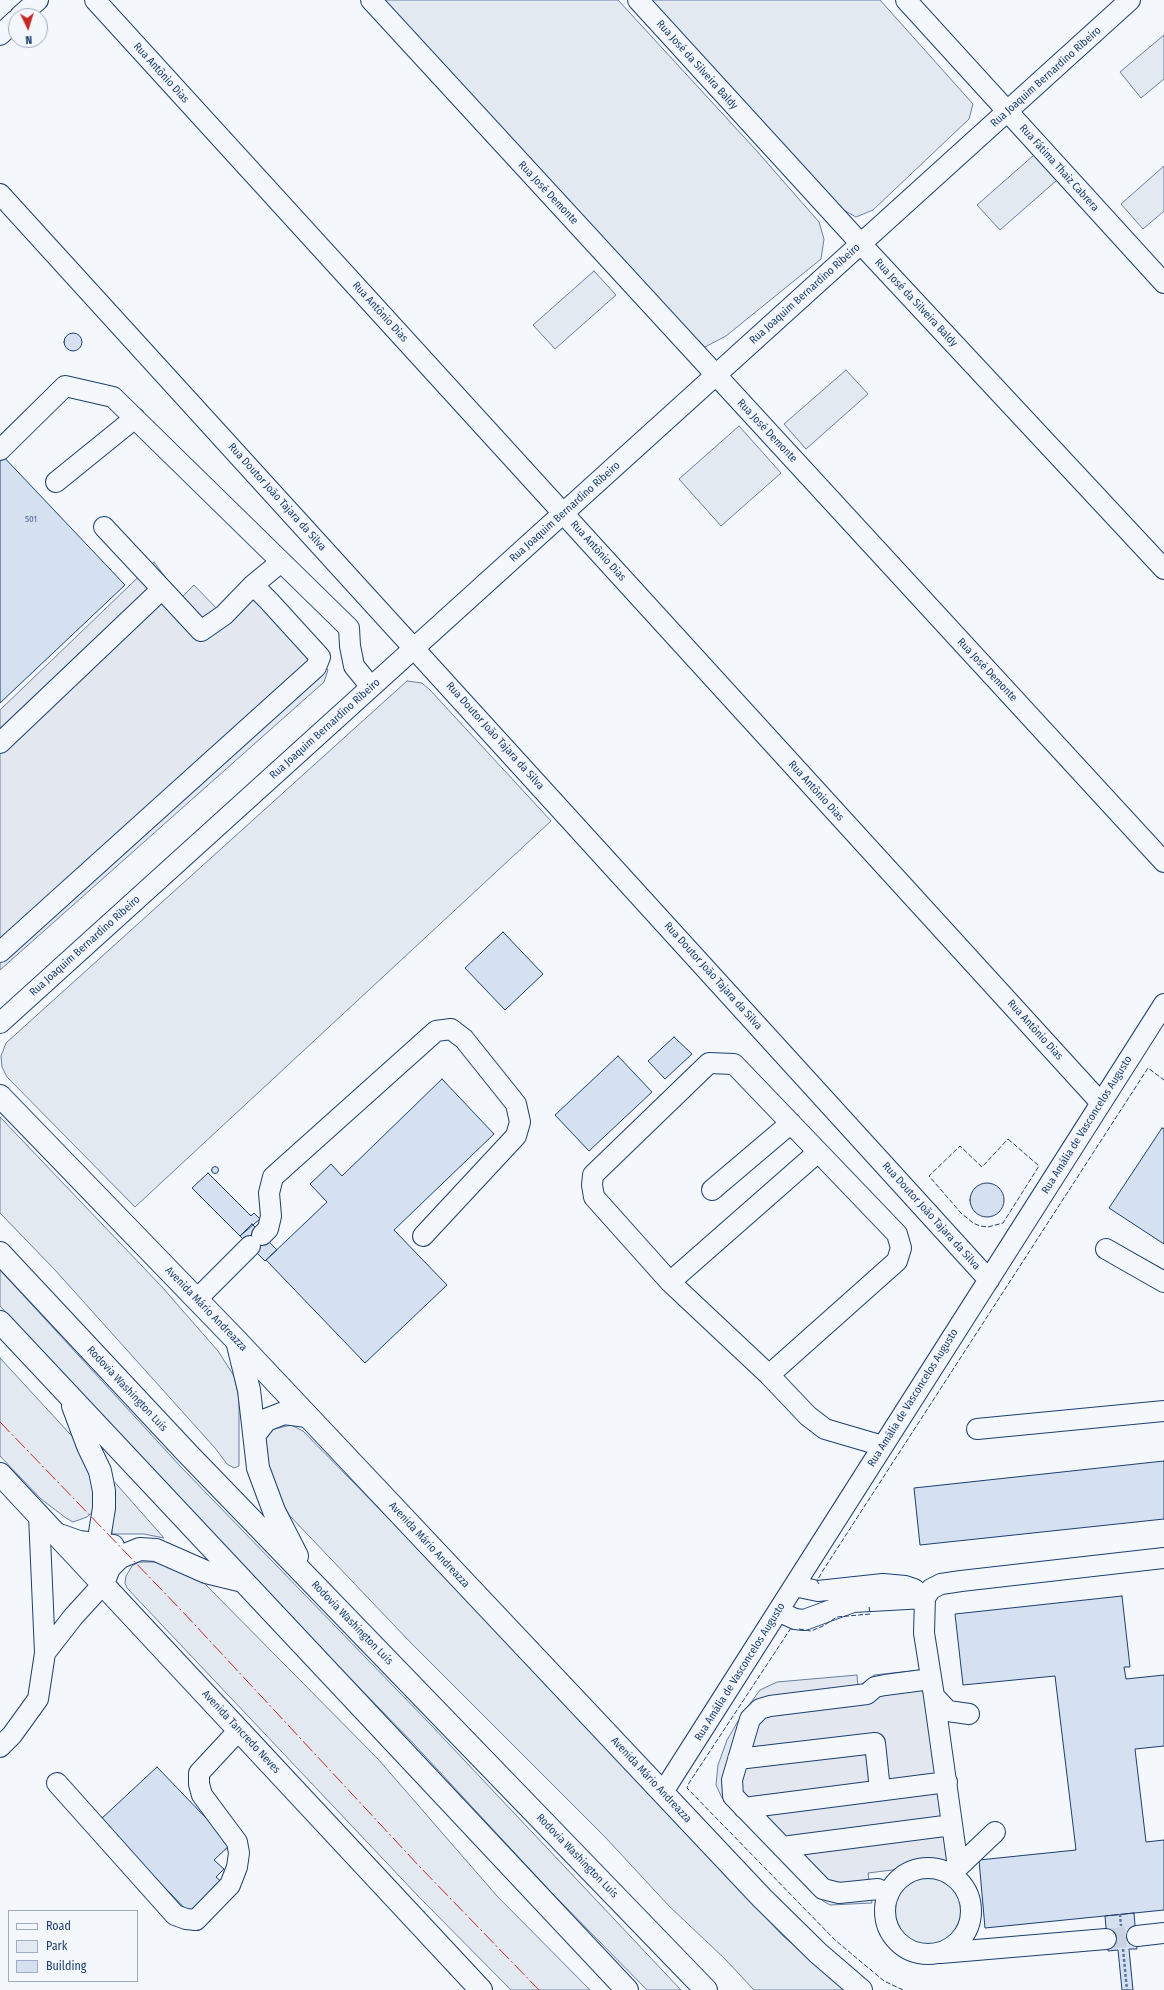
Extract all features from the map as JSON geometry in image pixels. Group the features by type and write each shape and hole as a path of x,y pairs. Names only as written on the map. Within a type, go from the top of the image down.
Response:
{"main road":[{"name":"Avenida Mário Andreazza","path":"0,1096 237,1341 762,1898 818,1953 861,1990"},
{"name":"Rodovia Washington Luís","path":"0,1253 188,1454 706,1990"},
{"path":"0,1322 627,1990"},
{"path":"237,1341 249,1390 258,1468 274,1511 306,1575"},
{"path":"70,1397 88,1446 100,1471 104,1491 104,1508 98,1545 104,1584"},
{"path":"255,1434 266,1420 284,1413 307,1416"},
{"name":"Avenida Tancredo Neves","path":"0,1474 481,1990"},
{"path":"59,1536 79,1542 98,1545 156,1550 206,1572 243,1581"},
{"path":"104,1584 109,1568 120,1557 140,1549"}],"street":[{"path":"29,8 38,0"},
{"name":"Rua Antônio Dias","path":"94,0 564,513 1101,1103"},
{"name":"Rua José Demonte","path":"370,0 1164,862"},
{"name":"Rua José da Silveira Baldy","path":"638,0 861,244 1164,569"},
{"name":"Rua Fátima Thaiz Cabrera","path":"906,0 1164,283"},
{"name":"Rua Joaquim Bernardino Ribeiro","path":"0,1023 1130,0"},
{"path":"0,35 8,28"},
{"name":"Rua Doutor João Tajara da Silva","path":"0,194 989,1280"},
{"path":"0,450 64,386 113,397 349,628 350,646 354,666 371,687"},
{"path":"56,482 135,418"},
{"path":"104,528 201,630 224,615 253,586 281,562"},
{"path":"0,952 316,667 320,657 270,601 253,586"},
{"path":"0,743 162,589"},
{"name":"Rua Amália de Vasconcelos Augusto","path":"663,1792 1164,1004"},
{"path":"197,1299 268,1228 271,1216 269,1193 273,1177 436,1031 452,1029 464,1039 516,1104 520,1122 516,1136 423,1236"},
{"path":"769,1375 897,1261 901,1248 897,1234 734,1064 709,1063 594,1175 592,1185 594,1197 670,1282 769,1375 808,1416 825,1429 883,1446"},
{"path":"712,1190 791,1123"},
{"path":"670,1282 818,1152"},
{"path":"1106,1249 1164,1282"},
{"path":"978,1429 1164,1411"},
{"path":"0,1747 12,1735 38,1699 45,1654 39,1515"},
{"path":"935,1953 946,1950 956,1944 966,1929 971,1914 970,1902 966,1891 959,1882 954,1871 952,1825 947,1782 924,1632 925,1598 931,1588 942,1584 1164,1558"},
{"path":"45,1654 73,1617 104,1584"},
{"path":"794,1586 818,1591 883,1584 905,1586 914,1589 925,1598"},
{"path":"778,1611 795,1619 804,1620 853,1602 925,1598"},
{"path":"888,1896 878,1889 839,1893 823,1889 733,1796 732,1780 750,1719 760,1709 770,1706 867,1694 875,1687 885,1684 932,1688"},
{"path":"932,1688 948,1711 970,1714"},
{"path":"57,1783 175,1915 186,1920 196,1920 230,1885 237,1867 239,1853 237,1842 202,1795 199,1784 199,1773 239,1730"},
{"path":"738,1759 875,1743 880,1790"},
{"path":"744,1808 947,1782"},
{"path":"782,1847 952,1825"},
{"path":"995,1832 954,1871 929,1868 908,1873 892,1887 885,1907 885,1918 889,1929 903,1946 912,1951 923,1954 1164,1934"},
{"path":"966,1929 982,1949"}],"path":[{"path":"1120,1914 1128,1990"}],"green space":[{"path":"382,0 618,0 755,149 819,222 824,239 821,259 726,336 705,347 601,242"},
{"path":"651,0 880,0 973,104 969,119 873,210 856,217 835,205"},
{"path":"1164,35 1164,79 1141,98 1120,72"},
{"path":"1034,155 1057,180 1000,230 977,205"},
{"path":"1164,166 1164,211 1143,229 1121,204"},
{"path":"594,271 616,295 555,349 533,325"},
{"path":"846,370 868,394 806,449 784,424"},
{"path":"739,426 781,473 721,526 679,479"},
{"path":"407,681 422,683 430,690 551,821 135,1207 7,1077 2,1067 1,1056 6,1043"},
{"path":"0,1117 162,1287 218,1351 234,1376 239,1398 239,1466 234,1468 227,1464 215,1448 55,1270 0,1213"},
{"path":"0,1270 181,1467 431,1725 681,1990 647,1990 550,1891 412,1742 160,1482 0,1306"},
{"path":"0,1358 81,1446 96,1476 94,1511 87,1517 73,1522 66,1518 41,1499 0,1456"},
{"path":"291,1425 303,1431 484,1616 598,1740 783,1936 846,1990 754,1990 725,1959 669,1906 606,1838 411,1643 290,1516 268,1481 262,1445 266,1436 274,1429"},
{"path":"111,1478 164,1538 144,1534 112,1534"},
{"path":"139,1562 155,1562 178,1568 201,1580 378,1759 497,1896 590,1990 511,1990 419,1897 127,1588 125,1583 126,1576 132,1566"},
{"path":"920,1875 934,1875 947,1881 956,1890 962,1903 960,1923 952,1935 934,1945 920,1945 907,1939 898,1930 892,1917 892,1903 898,1890 907,1881"}],"shaded area":[{"path":"154,562 181,598 194,585 217,609 253,573 328,670 324,682 0,970 0,710"},
{"path":"920,1670 949,1863 868,1873 872,1903 830,1905 823,1901 722,1798 716,1785 718,1765 727,1740 741,1716 760,1690 777,1682 857,1675 858,1687 874,1675"}],"building":[{"path":"69,333 77,333 82,338 80,349 77,351 69,351 64,346 64,338"},
{"path":"0,453 125,585 0,703"},
{"path":"503,932 543,974 505,1010 465,968"},
{"path":"674,1037 692,1054 665,1079 648,1061"},
{"path":"618,1056 652,1092 589,1151 555,1115"},
{"path":"442,1079 494,1134 394,1230 447,1285 365,1363 266,1260 327,1202 310,1184 331,1164 342,1176"},
{"path":"1162,1128 1164,1129 1164,1244 1109,1208"},
{"path":"215,1166 218,1167 218,1173 215,1174 212,1173 211,1170 212,1167"},
{"path":"208,1173 251,1216 254,1213 260,1219 240,1236 192,1188"},
{"path":"990,1183 997,1185 1002,1190 1004,1200 1002,1210 997,1215 984,1217 977,1215 972,1210 970,1197 972,1190 977,1185"},
{"path":"252,1224 277,1250 265,1261 240,1236"},
{"path":"1164,1461 1164,1519 920,1545 914,1488"},
{"path":"1122,1596 1130,1667 1124,1667 1126,1679 1164,1675 1164,1746 1135,1749 1146,1842 1164,1840 1164,1910 985,1928 979,1860 1076,1850 1055,1676 963,1685 955,1614"},
{"path":"157,1767 231,1844 214,1860 224,1869 216,1877 223,1883 190,1914 100,1820"},
{"path":"1134,1913 1137,1949 1129,1949 1133,1990 1122,1990 1118,1950 1108,1951 1105,1916"}],"tunnel":[{"path":"1106,1939 1137,1936"}],"fence":[{"path":"819,1584 817,1581 822,1572 1148,1068 1164,1080"},
{"path":"1008,1139 1039,1166 1003,1223 988,1227 980,1226 973,1223 961,1213 929,1176 960,1146 982,1167 1008,1139"},
{"path":"799,1629 811,1631 823,1626 837,1617 870,1614 869,1606"},
{"path":"791,1628 687,1788 835,1940 884,1981 903,1990"}],"power":[{"path":"0,1422 182,1611 419,1866 539,1990"}]}
